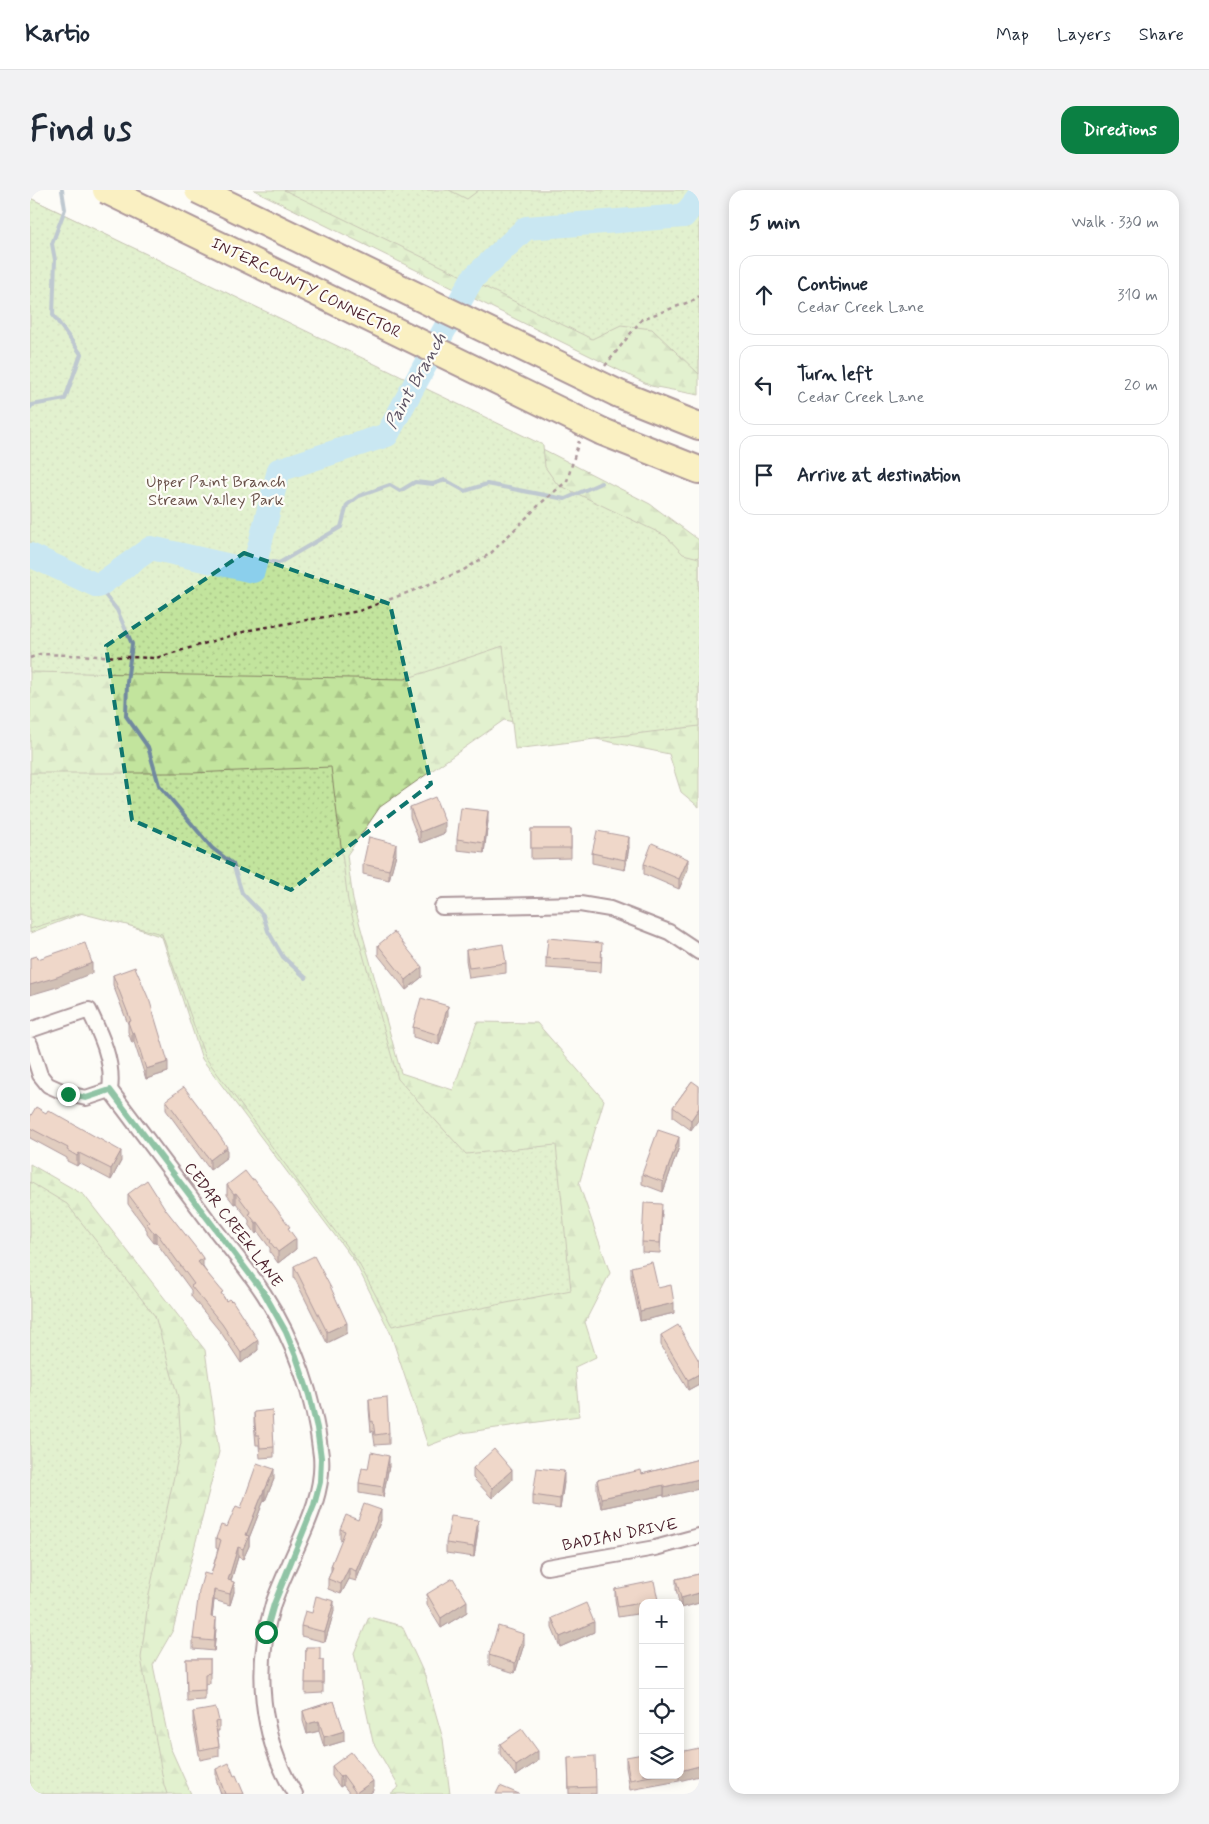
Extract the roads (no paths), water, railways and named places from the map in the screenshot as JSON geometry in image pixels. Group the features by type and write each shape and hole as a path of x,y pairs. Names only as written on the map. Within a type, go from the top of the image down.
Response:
{"highway":[{"name":"INTERCOUNTY CONNECTOR","path":"106,190 592,434 699,470"},
{"path":"198,190 619,394 699,426"}],"street":[{"path":"442,907 580,904 610,909 669,932 699,952"},
{"path":"30,1030 89,1010 108,1056 112,1077 110,1090 86,1098 68,1094 48,1085 40,1075 30,1044"},
{"name":"CEDAR CREEK LANE","path":"110,1090 264,1293 286,1332 309,1395 317,1428 321,1458 320,1482 314,1505 274,1604 266,1632 263,1658 264,1710 270,1738 279,1762 295,1794"},
{"name":"BADIAN DRIVE","path":"547,1567 655,1548 699,1536"}],"waterway":[{"path":"30,408 32,405 65,399 81,354 53,315 55,260 52,244 65,209 62,190"},
{"name":"Paint Branch","path":"30,555 98,586 151,548 253,571 279,470 387,435 472,279 526,228 684,216 699,197"},
{"path":"256,559 279,563 341,527 347,505 359,496 390,485 400,491 415,482 433,484 445,480 465,491 487,484 565,499 601,483"},
{"path":"98,586 117,610 132,644 127,682 126,716 148,747 159,785 212,848 233,864 242,893 263,915 268,931 283,957 306,978"}],"park label":[{"name":"Upper Paint Branch Stream Valley Park","path":"216,491"}]}
